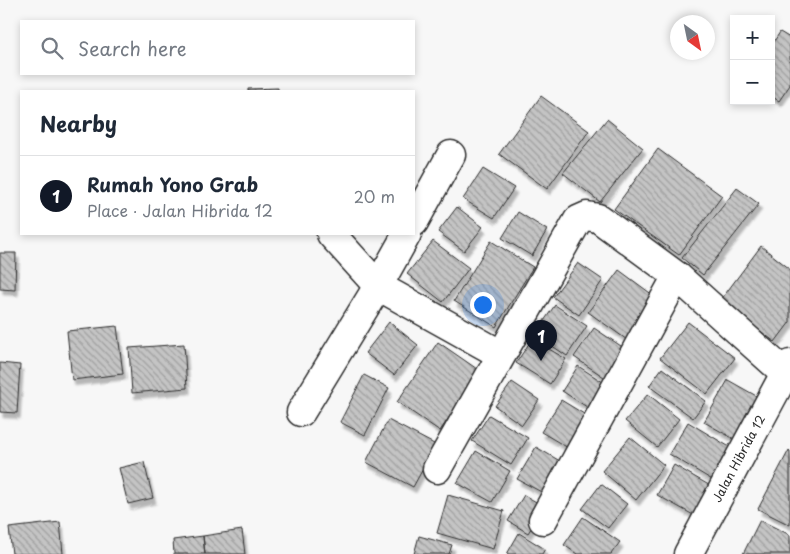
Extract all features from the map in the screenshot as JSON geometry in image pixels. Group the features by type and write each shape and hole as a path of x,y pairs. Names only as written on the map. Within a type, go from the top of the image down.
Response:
{"street":[{"path":"415,220 451,155"},
{"path":"436,469 578,220 587,216 598,218 677,276 788,369"},
{"path":"332,235 378,286 500,354"},
{"path":"301,412 378,286 406,235"},
{"path":"543,520 677,276"},
{"name":"Jalan Hibrida 12","path":"688,554 788,369"}],"building":[{"path":"780,32 790,38 790,85 779,101 775,98 775,40"},
{"path":"278,88 278,90 248,90"},
{"path":"541,96 589,131 547,189 499,154"},
{"path":"607,119 643,148 600,202 563,173"},
{"path":"658,149 722,196 679,255 614,209"},
{"path":"483,169 514,188 494,218 463,199"},
{"path":"737,188 759,204 703,275 682,258"},
{"path":"457,207 483,227 464,251 438,232"},
{"path":"518,212 547,230 532,256 502,238"},
{"path":"433,241 469,268 443,302 407,274"},
{"path":"491,241 533,267 496,327 454,301"},
{"path":"761,246 790,269 790,322 775,342 720,301"},
{"path":"0,253 16,253 15,290 0,289"},
{"path":"578,263 603,280 579,315 553,297"},
{"path":"619,270 661,301 630,342 588,312"},
{"path":"555,305 587,326 567,356 535,334"},
{"path":"389,322 418,345 394,375 365,353"},
{"path":"688,322 735,358 707,394 660,358"},
{"path":"117,326 123,374 72,380 67,331"},
{"path":"594,328 630,352 610,381 574,357"},
{"path":"532,339 566,359 550,384 516,363"},
{"path":"438,342 480,371 440,431 397,402"},
{"path":"184,344 187,388 132,393 129,348"},
{"path":"0,363 20,365 17,413 0,412"},
{"path":"578,366 606,384 590,409 562,391"},
{"path":"662,368 706,401 693,418 649,386"},
{"path":"364,375 389,388 365,435 340,422"},
{"path":"728,380 760,398 736,440 704,422"},
{"path":"512,382 539,400 522,425 495,406"},
{"path":"648,394 679,419 657,447 625,421"},
{"path":"561,400 589,417 570,449 541,432"},
{"path":"489,415 528,438 511,465 472,441"},
{"path":"388,420 436,445 413,487 366,462"},
{"path":"688,422 733,449 714,481 669,454"},
{"path":"630,437 664,465 636,500 602,471"},
{"path":"536,447 565,464 547,495 517,479"},
{"path":"476,451 510,471 492,502 457,483"},
{"path":"790,451 790,525 758,509"},
{"path":"144,462 153,498 128,504 119,468"},
{"path":"674,465 714,488 697,517 657,495"},
{"path":"601,484 627,504 608,528 582,509"},
{"path":"448,495 504,511 493,549 437,533"},
{"path":"524,495 545,507 528,533 508,521"},
{"path":"583,517 620,542 611,554 577,554 564,545"},
{"path":"760,520 790,535 790,554 743,554"},
{"path":"60,522 63,554 12,554 9,528"},
{"path":"242,530 245,554 205,554 203,536"},
{"path":"519,533 545,549 542,554 507,554"},
{"path":"203,536 205,554 174,554 173,540"},
{"path":"419,536 452,545 449,554 414,554"}],"place":[{"name":"Rumah Yono Grab","path":"541,361"}]}
